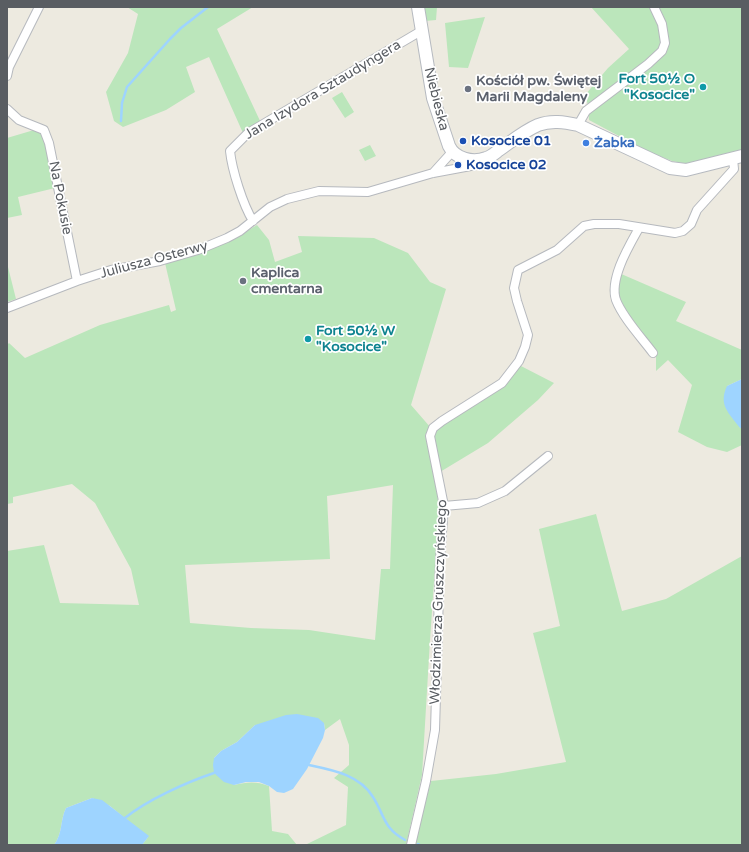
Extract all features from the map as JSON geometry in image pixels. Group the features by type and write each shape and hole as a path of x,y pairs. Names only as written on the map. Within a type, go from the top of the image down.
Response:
{"street":[{"path":"7,76 9,67 39,7"},
{"name":"Niebieska","path":"418,7 433,98 452,152"},
{"path":"578,125 586,111 648,64 662,51 665,43 662,24 654,7"},
{"name":"Jana Izydora Sztaudyngera","path":"253,221 248,212 231,161 230,151 248,133 421,32"},
{"name":"Na Pokusie","path":"7,109 19,120 30,123 44,130 49,143 76,281"},
{"name":"Juliusza Osterwy","path":"7,308 76,281 111,270 160,261 198,250 240,231 270,207 302,194 319,192 368,192 433,173 476,165 525,132 539,125 563,122 578,125 670,168 686,170 738,157"},
{"path":"433,173 452,152 462,158 473,160 487,158"},
{"name":"Włodzimierza Gruszczyńskiego","path":"411,845 426,782 435,730 440,559 444,506 430,436 433,428 502,383 519,361 528,335 514,288 518,270 557,250 584,226 603,223 675,233 683,231 691,224 697,210 734,169 738,157"},
{"path":"639,228 619,266 615,282 616,298 624,314 653,353"},
{"path":"444,506 478,503 505,491 548,456"}],"green space":[{"path":"127,7 253,7 217,29 261,123 243,133 209,57 186,67 195,92 166,110 123,127 114,121 106,92 128,53 138,14"},
{"path":"424,7 437,7 436,20 425,21"},
{"path":"591,7 742,7 742,152 687,164 672,161 647,151 589,120 588,105 585,95 608,68 629,49"},
{"path":"485,17 468,68 449,67 445,23"},
{"path":"342,92 354,112 345,118 332,98"},
{"path":"34,130 43,134 55,188 18,197 22,215 7,218 7,138"},
{"path":"370,145 376,156 365,161 359,150"},
{"path":"257,225 269,240 275,262 302,252 298,236 374,238 408,253 430,282 446,289 411,405 431,428 425,435 435,477 439,509 422,775 406,845 305,845 346,825 348,787 334,778 349,765 349,745 340,719 325,730 324,723 255,725 237,742 221,751 214,758 234,785 252,782 269,786 272,831 288,834 297,845 142,845 148,837 110,806 92,798 66,808 59,836 54,845 7,845 7,551 44,545 60,603 139,605 131,569 95,503 72,484 13,497 13,503 7,504 7,345 9,343 25,358 100,325 169,305 171,312 176,310 165,263 232,240","holes":["393,485 390,569 381,569 375,640 309,630 251,628 190,623 185,565 330,559 327,496"]},
{"path":"7,263 16,299 7,302"},
{"path":"619,273 686,302 676,321 742,350 742,379 727,386 740,428 742,428 742,445 727,452 707,447 678,432 692,385 668,360 656,371 656,353 617,298"},
{"path":"519,365 554,383 538,400 488,443 440,472 432,437 437,427 479,401"},
{"path":"596,514 622,611 666,599 742,556 742,845 414,845 431,781 496,774 566,762 533,633 560,626 539,529"}],"water":[{"path":"742,379 742,428 740,428 726,408 724,398 727,386"},
{"path":"297,714 318,718 324,723 325,730 323,738 307,769 293,789 284,793 277,792 269,786 259,782 246,782 234,785 224,782 214,773 214,758 221,751 237,742 255,725 286,715"},
{"path":"92,798 102,800 149,836 142,845 54,845 59,836 66,808"}],"waterway":[{"path":"121,121 122,103 127,87 181,28 208,7"},
{"path":"309,765 345,775 361,783 373,797 388,826 392,831 405,840"},
{"path":"125,818 134,811 168,792 214,773"}],"place":[{"name":"Fort 50½ O \"Kosocice\"","path":"703,87"},
{"name":"Kościół pw. Świętej Marii Magdaleny","path":"468,89"},
{"name":"Kosocice 01","path":"463,141"},
{"name":"Żabka","path":"586,143"},
{"name":"Kosocice 02","path":"458,165"},
{"name":"Kaplica cmentarna","path":"243,281"},
{"name":"Fort 50½ W \"Kosocice\"","path":"308,339"}]}
